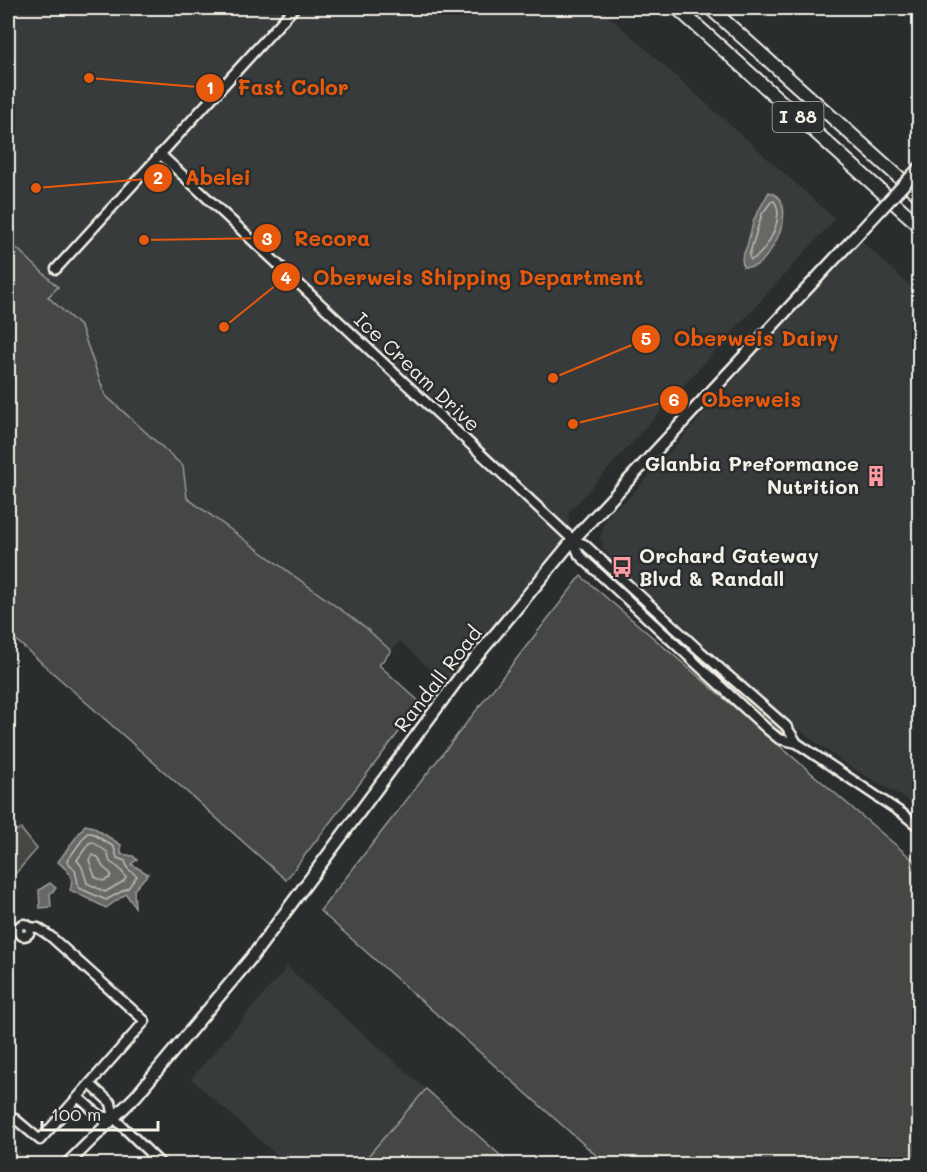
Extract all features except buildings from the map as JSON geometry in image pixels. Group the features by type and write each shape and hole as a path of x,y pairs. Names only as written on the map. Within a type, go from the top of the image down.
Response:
{"highway":[{"name":"I 88","path":"677,8 920,226"},
{"name":"I 88","path":"710,8 920,196"}],"main road":[{"name":"Randall Road","path":"67,1164 136,1096 252,957 459,678 573,540 920,167"}],"street":[{"path":"56,269 294,8"},
{"name":"Ice Cream Drive","path":"160,154 573,540"},
{"path":"573,540 584,544 700,651 757,699 786,726 797,743"},
{"path":"573,540 579,555 779,739 797,743 903,814 920,828"},
{"path":"8,1113 39,1140 145,1021 47,933 30,927"},
{"path":"90,1084 111,1103 114,1118 161,1164"},
{"path":"78,1097 100,1116 114,1118"}],"shaded area":[{"path":"8,8 600,8 835,219 569,512 568,540 449,687 400,641 391,651 366,628 187,498 183,466 105,395 81,327 47,297 58,286 8,240"},
{"path":"859,239 919,294 919,812 905,798 850,767 788,722 615,563 604,549 600,538 604,524 613,509 626,501"},
{"path":"8,240 58,287 48,297 81,327 105,395 183,466 187,498 366,628 391,651 379,665 421,703 286,880 8,633"},
{"path":"581,576 919,865 919,1164 606,1164 320,911"},
{"path":"701,662 744,695 791,737 771,727"},
{"path":"21,829 37,849 8,882 8,833"},
{"path":"287,967 426,1089 361,1164 275,1164 280,1158 191,1079"},
{"path":"426,1089 510,1164 361,1164"},
{"path":"8,1141 32,1164 8,1164"}],"water":[{"path":"769,192 778,197 783,206 784,216 777,239 764,259 755,266 743,267 742,258 754,219"},
{"path":"85,825 93,827 121,845 121,854 133,856 137,860 131,864 148,874 134,890 135,907 126,894 106,908 70,890 71,877 58,862"},
{"path":"50,883 56,888 50,894 51,907 40,908 39,890"}],"place":[{"name":"Fast Color","path":"89,78"},
{"name":"Abelei","path":"36,188"},
{"name":"Recora","path":"144,240"},
{"name":"Oberweis Shipping Department","path":"224,327"},
{"name":"Oberweis Dairy","path":"553,378"},
{"name":"Oberweis","path":"573,424"},
{"name":"Glanbia Preformance Nutrition","path":"876,476"},
{"name":"Orchard Gateway Blvd & Randall","path":"622,567"}]}
